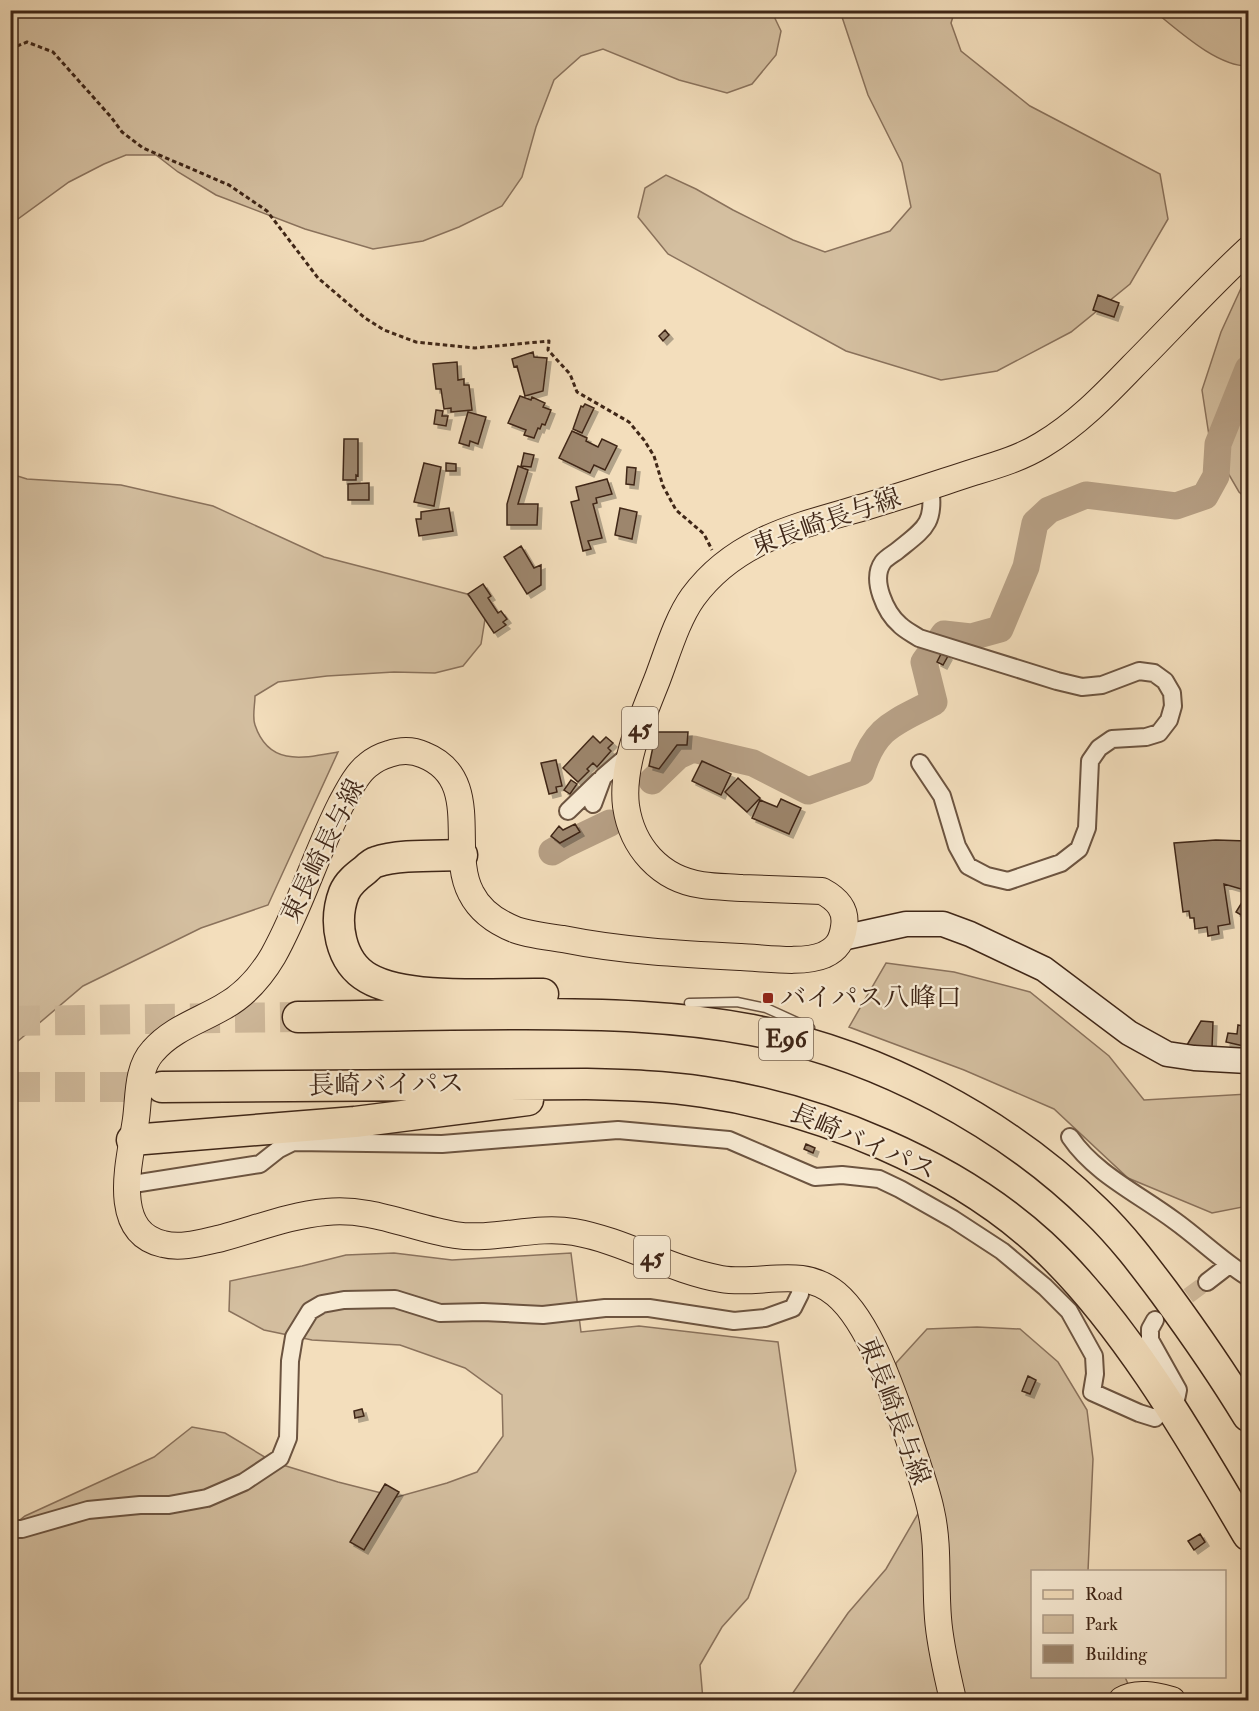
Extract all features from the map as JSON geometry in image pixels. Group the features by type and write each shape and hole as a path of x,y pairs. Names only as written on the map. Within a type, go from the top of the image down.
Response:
{"highway":[{"path":"462,855 407,857 375,862 354,879 344,893 338,932 349,960 366,977 389,987 418,992 553,994 689,1003 754,1014 810,1028 871,1049 933,1076 970,1096 1007,1121 1062,1181"},
{"path":"475,1014 603,998"},
{"name":"E96","path":"298,1017 475,1014 624,1016 703,1022 754,1030 813,1046 869,1065 924,1090 970,1115 1010,1141 1062,1181 1097,1212 1132,1250 1210,1354 1248,1416"},
{"path":"132,1140 355,1122 600,1091 629,1085"},
{"name":"長崎バイパス","path":"162,1087 629,1085 703,1091 777,1106 844,1128 900,1153 960,1184 996,1207 1041,1244 1081,1286 1125,1342 1159,1391 1248,1535"}],"main road":[{"name":"東長崎長与線","path":"953,1701 938,1620 936,1560 931,1510 887,1378 855,1313 832,1290 808,1278 735,1281 703,1276 607,1239 566,1230 459,1236 359,1212 328,1211 287,1218 194,1245 168,1246 150,1240 137,1227 127,1207 127,1185 139,1089 147,1056 168,1036 228,1005 255,984 275,953 348,790 366,766 389,754 416,750 438,761 452,778 460,800 465,876 471,895 496,921 519,931 585,944 659,952 774,958 812,958 828,954 837,947 845,924 844,912 836,898 822,891 702,885 681,880 663,870 646,856 635,838 628,818 625,772 649,701 676,631 691,600 723,565 744,549 796,527 1009,461 1040,446 1090,410 1248,250"},
{"path":"1122,1701 1127,1697 1149,1694 1172,1701"}],"street":[{"path":"920,763 942,796 957,846 968,866 987,876 1008,881 1061,863 1079,849 1087,828 1090,761 1100,748 1112,739 1146,737 1159,733 1169,720 1173,706 1172,693 1165,681 1154,673 1139,671 1102,685 1082,687 919,638 900,626 886,609 878,574 883,562 922,530 930,519 933,504 930,486"},
{"path":"568,811 632,752"},
{"path":"593,804 603,777"},
{"path":"842,938 906,924 943,924 970,934 1044,969 1129,1033 1167,1054 1248,1061"},
{"path":"127,1185 260,1164 279,1149 293,1142 442,1144 618,1130 729,1140 815,1177 842,1175 879,1179 953,1219 1002,1251 1045,1287 1069,1311 1094,1356 1095,1374 1092,1392 1139,1413 1156,1417"},
{"path":"1070,1137 1080,1152 1097,1168 1144,1198 1229,1265 1248,1277"},
{"path":"1207,1282 1229,1265"},
{"path":"10,1529 22,1529 88,1510 169,1505 207,1498 243,1482 280,1458 288,1438 290,1361 294,1337 310,1311 322,1304 344,1299 395,1299 440,1313 483,1312 543,1315 605,1308 649,1308 734,1321 765,1318 793,1308 800,1294 801,1278"},
{"path":"1155,1320 1150,1329 1150,1340 1178,1390 1176,1400"}],"lane":[{"path":"703,1091 792,1121"},
{"path":"810,1127 864,1143 960,1184"}],"path":[{"path":"10,49 27,42 53,52 122,132 143,148 230,185 267,211 318,278 364,318 384,330 416,342 476,348 549,340 548,350 570,374 577,392 629,422 644,440 654,456 663,486 676,510 704,534 714,555 723,565"}],"green space":[{"path":"771,10 781,31 776,55 752,84 727,93 679,80 603,49 581,56 554,80 536,127 522,177 502,206 423,241 373,249 305,229 216,195 178,172 156,155 126,155 104,164 69,182 11,224 11,11"},
{"path":"955,10 951,23 961,51 1030,106 1160,174 1168,219 1130,284 1071,332 997,371 941,380 846,351 668,254 638,217 645,188 666,175 793,240 825,252 890,231 911,207 902,163 868,95 840,11"},
{"path":"1154,11 1248,11 1248,66 1223,60 1211,54"},
{"path":"1248,273 1242,302 1248,296 1248,500 1239,492 1210,442 1202,390 1221,332"},
{"path":"11,474 27,479 121,485 213,506 324,557 467,594 486,613 481,644 463,666 435,673 394,672 278,682 255,696 254,722 261,738 269,748 278,754 300,757 338,752 268,905 201,928 83,986 11,1047"},
{"path":"886,963 954,972 1030,992 1109,1056 1144,1100 1248,1094 1248,1206 1212,1213 1128,1178 1054,1109 964,1070 849,1027"},
{"path":"394,1253 452,1260 571,1253 581,1332 639,1326 778,1342 796,1471 748,1598 722,1627 700,1665 703,1700 11,1700 11,1527 25,1516 154,1457 192,1427 225,1433 273,1462 397,1497 477,1472 503,1436 502,1395 465,1368 400,1345 312,1340 264,1330 229,1311 230,1281 346,1255"},
{"path":"977,1327 1020,1329 1058,1362 1087,1410 1093,1459 1088,1570 1031,1570 1031,1678 1125,1678 1135,1700 788,1700 848,1613 886,1569 919,1512 901,1409 896,1363 927,1329"}],"building":[{"path":"1098,295 1119,303 1114,317 1093,310"},
{"path":"665,330 669,335 663,341 659,336"},
{"path":"533,352 534,357 547,358 543,391 525,396 517,366 514,367 512,359"},
{"path":"457,362 458,380 464,379 464,385 469,385 472,410 451,412 451,408 444,409 441,389 436,389 433,364"},
{"path":"520,396 531,400 532,397 545,403 543,407 551,410 545,425 542,424 540,429 538,428 534,438 524,435 526,430 508,423"},
{"path":"585,404 594,408 582,433 573,429 581,406"},
{"path":"436,410 443,411 442,416 448,416 446,426 434,424"},
{"path":"468,412 486,417 478,444 470,441 469,446 459,443"},
{"path":"572,431 587,438 586,441 598,447 602,439 617,446 605,470 594,465 590,473 559,458"},
{"path":"344,439 358,439 358,476 356,475 356,480 343,480"},
{"path":"524,453 534,455 531,467 521,466"},
{"path":"424,463 441,467 434,506 414,502"},
{"path":"446,463 456,464 456,471 446,471"},
{"path":"518,466 528,470 518,504 538,504 537,525 507,525 507,504"},
{"path":"627,467 636,468 634,485 626,484"},
{"path":"607,479 612,494 596,498 597,503 593,504 602,538 588,541 591,549 583,551 571,502 579,500 576,487"},
{"path":"369,483 369,500 348,500 348,484"},
{"path":"449,508 453,531 419,536 416,519 421,519 421,512"},
{"path":"620,508 637,512 632,539 615,535"},
{"path":"521,546 534,568 541,565 541,585 527,594 504,557"},
{"path":"483,584 491,596 488,598 498,613 501,611 507,619 503,622 506,625 494,633 468,594"},
{"path":"942,652 948,656 943,665 937,662"},
{"path":"656,732 688,732 687,745 677,745 659,769 649,766"},
{"path":"593,736 600,743 606,737 613,743 608,748 611,751 597,767 593,763 587,769 589,771 578,782 563,768"},
{"path":"556,760 562,786 556,787 557,792 549,794 541,763"},
{"path":"702,761 731,774 721,795 692,781"},
{"path":"738,778 760,798 747,812 725,792"},
{"path":"571,780 577,784 570,794 564,790"},
{"path":"781,799 801,808 789,834 752,818 760,800 777,807"},
{"path":"575,824 580,832 560,843 551,836 559,826 563,830"},
{"path":"1216,840 1247,841 1248,891 1224,884 1230,924 1218,926 1219,934 1208,936 1207,927 1195,929 1194,918 1190,918 1189,911 1183,912 1174,843"},
{"path":"1244,899 1248,902 1248,919 1236,912"},
{"path":"1201,1021 1213,1022 1212,1048 1187,1045"},
{"path":"1238,1025 1248,1027 1248,1047 1226,1042 1228,1033 1237,1034"},
{"path":"806,1144 815,1148 813,1153 804,1149"},
{"path":"1028,1376 1036,1380 1030,1394 1022,1391"},
{"path":"362,1409 364,1416 355,1418 354,1411"},
{"path":"385,1484 399,1492 364,1550 350,1542"},
{"path":"1200,1534 1205,1542 1194,1550 1188,1541"}],"waterway":[{"path":"652,781 678,756 693,749 753,763 808,791 861,772 880,735 897,721 934,702 924,662 944,634 971,637 1000,629 1026,567 1035,523 1049,510 1086,495 1176,506 1205,496 1216,476 1218,444 1248,369"},
{"path":"552,852 610,823"}],"tunnel":[{"path":"10,1021 298,1017"},
{"path":"10,1087 162,1087"},
{"path":"1169,1310 1207,1282"}],"place":[{"name":"バイパス八峰口","path":"768,998"}]}
